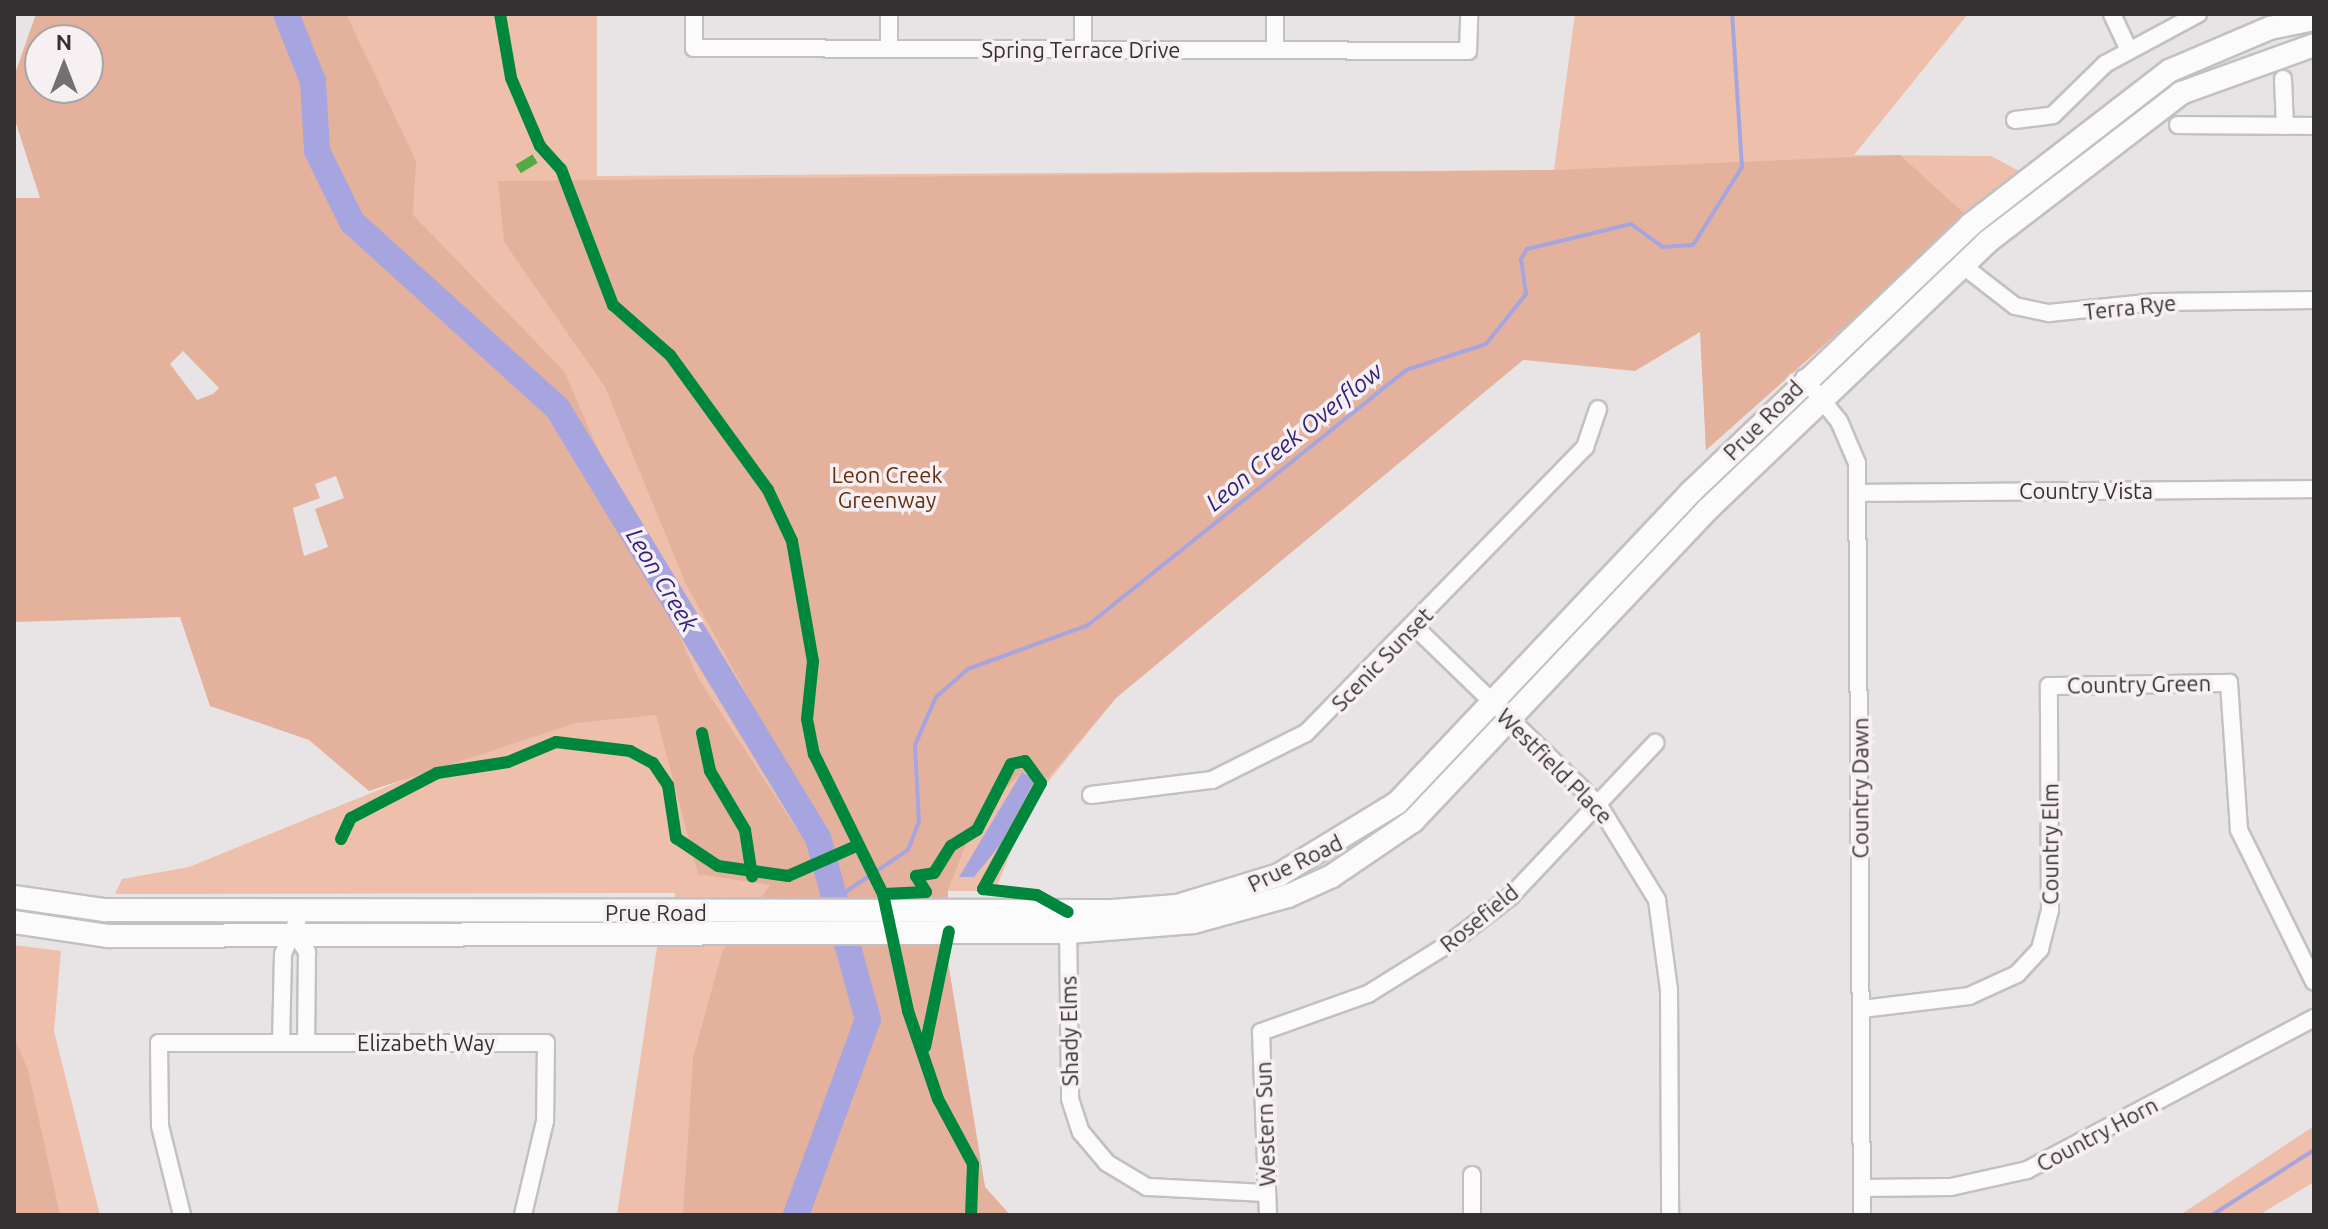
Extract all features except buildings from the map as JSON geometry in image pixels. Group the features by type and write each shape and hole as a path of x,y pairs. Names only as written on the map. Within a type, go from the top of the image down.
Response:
{"main road":[{"name":"Prue Road","path":"1068,922 1215,897 1321,855 1397,803 1804,378 1970,225 2128,98 2218,48 2314,19"},
{"name":"Prue Road","path":"14,922 108,936 663,923 1194,922 1332,876 1413,821 1821,395 1962,265 2181,93 2314,45"},
{"name":"Prue Road","path":"14,897 104,910 302,909 663,923"}],"street":[{"name":"Spring Terrace Drive","path":"694,14 694,48 1468,51 1469,14"},
{"path":"889,14 889,49"},
{"path":"1083,14 1083,50"},
{"path":"1275,14 1275,50"},
{"path":"2112,14 2128,48"},
{"path":"2015,120 2053,115 2128,48 2198,14"},
{"path":"2283,79 2285,126"},
{"path":"2178,125 2314,126"},
{"name":"Terra Rye","path":"1962,265 2015,306 2049,313 2156,302 2314,300"},
{"name":"Country Dawn","path":"1804,378 1821,395 1852,445 1858,493 1862,1215"},
{"name":"Scenic Sunset","path":"1091,795 1167,791 1254,763 1343,702 1585,447 1598,409"},
{"name":"Country Vista","path":"1858,493 2314,489"},
{"name":"Westfield Place","path":"1414,626 1598,804 1638,860 1665,939 1670,1215"},
{"name":"Country Green","path":"2049,686 2229,683 2239,830 2314,982"},
{"name":"Country Elm","path":"1862,1009 1969,996 2017,974 2040,949 2050,910 2049,686"},
{"name":"Rosefield","path":"1261,1032 1368,994 1450,943 1510,897 1655,743"},
{"path":"281,1043 283,954 295,934 302,909"},
{"name":"Shady Elms","path":"1068,922 1070,1099 1081,1132 1107,1163 1147,1187 1267,1193"},
{"path":"295,934 307,952 306,1043"},
{"name":"Country Horn","path":"1862,1188 1951,1187 2027,1170 2314,1018"},
{"name":"Western Sun","path":"1261,1032 1268,1215"},
{"name":"Elizabeth Way","path":"182,1215 160,1126 159,1043 546,1043 545,1121 523,1215"},
{"path":"1472,1175 1472,1215"}],"green space":[{"name":"Leon Creek Greenway","path":"36,14 597,14 597,176 1554,170 1575,14 1968,14 1854,155 1991,156 2019,171 1706,450 1701,331 1523,360 1116,698 1030,804 995,891 948,891 946,950 985,1187 1010,1215 617,1215 657,947 673,946 675,893 115,894 122,879 189,867 639,684 14,117 14,77 24,48 24,104 104,104 104,24 33,24"},
{"name":"Leon Creek Greenway","path":"36,14 346,14 416,161 413,215 564,371 697,676 797,830 819,825 685,582 605,387 504,242 498,181 1554,170 1900,155 1968,217 1706,450 1700,332 1635,371 1523,360 1116,698 1048,778 1022,772 976,819 948,890 946,950 985,1187 1010,1215 683,1215 693,1058 722,952 770,885 698,874 656,715 576,723 369,791 309,740 210,706 180,617 14,622 14,198 40,198 14,117 14,77 24,48 24,104 104,104 104,24 33,24","holes":["183,351 219,388 213,394 197,400 170,364","336,476 344,498 315,509 328,547 304,556 293,508 320,498 315,484"]},
{"path":"14,945 61,951 54,1031 100,1215 14,1215"},
{"path":"14,1037 28,1070 60,1215 14,1215"},
{"path":"2314,1126 2314,1182 2259,1215 2180,1215"}],"water":[{"path":"1022,772 1035,780 1000,845 974,877 959,877"}],"waterway":[{"name":"Leon Creek","path":"286,14 313,81 317,151 352,222 558,409 818,838 868,1019 796,1215"},
{"name":"Leon Creek Overflow","path":"835,899 908,850 919,822 915,745 936,697 968,669 1088,625 1406,370 1486,344 1526,294 1521,259 1527,249 1631,224 1663,247 1693,245 1742,167 1732,14"},
{"path":"2212,1215 2314,1150"}],"marked path":[{"path":"518,169 545,153"}],"cycle path":[{"path":"500,14 511,78 540,146 561,169 613,305 670,355 768,490 792,541 813,661 807,719 814,754 883,894 908,1011 938,1099 973,1164 971,1215"},
{"path":"702,733 710,771 745,830 752,876"},
{"path":"341,839 351,818 437,773 508,762 556,742 630,751 653,763 668,785 676,838 718,866 788,876 856,846"},
{"path":"883,894 926,892 916,876 934,873 951,846 977,830 1011,764 1025,761 1041,783 983,889 1037,895 1068,912"},
{"path":"925,1047 949,931"}]}
